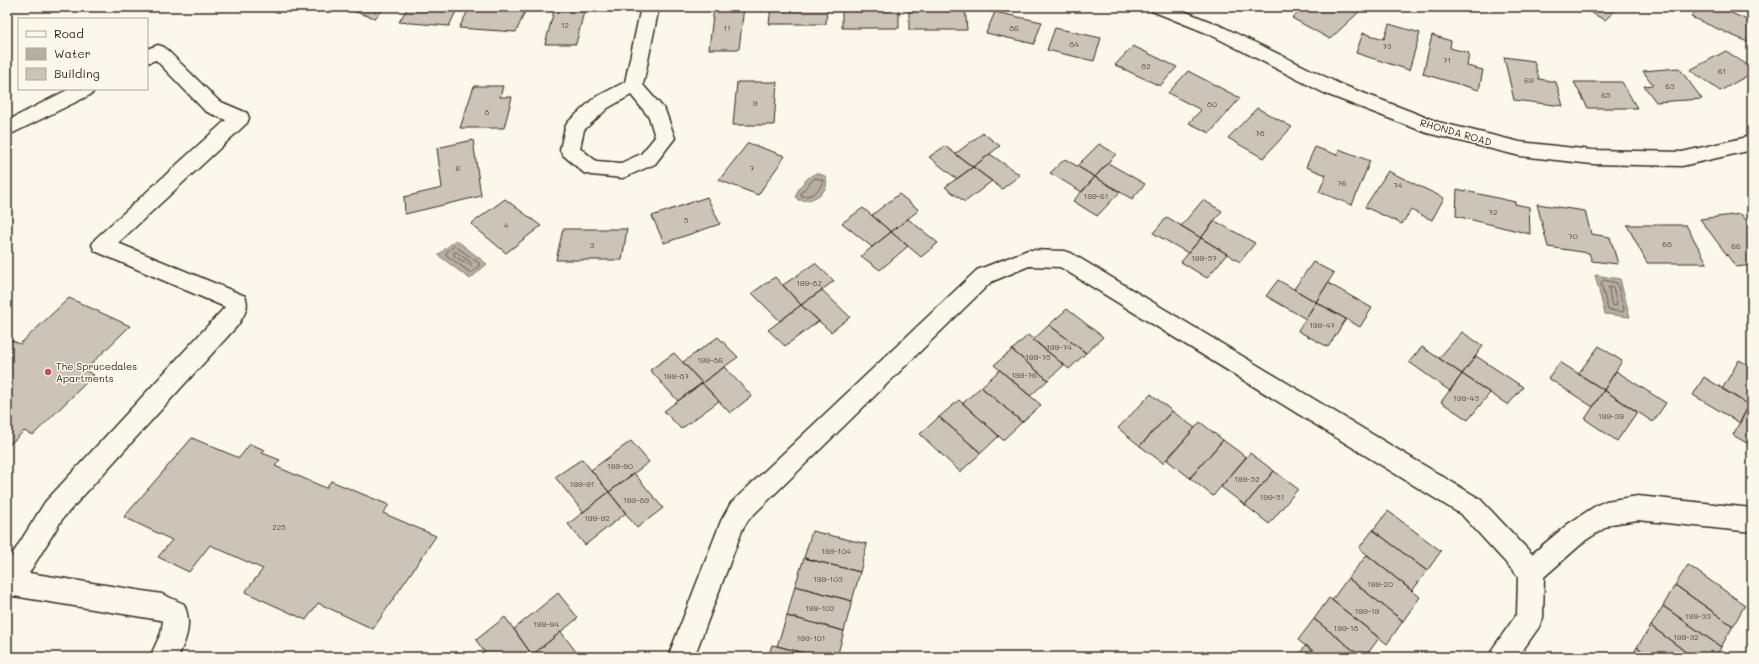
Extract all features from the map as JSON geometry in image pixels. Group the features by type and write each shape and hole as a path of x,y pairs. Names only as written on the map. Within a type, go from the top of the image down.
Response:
{"street":[{"path":"633,86 658,115 665,138 648,159 623,171 591,168 570,150 575,127 601,103 633,86 650,7"},
{"name":"RHONDA ROAD","path":"1158,7 1216,30 1333,89 1434,128 1520,149 1592,157 1682,159 1752,143"},
{"path":"148,57 158,52 212,106 240,118 102,245 237,302 236,309 230,319 54,510 8,584 162,607 175,613 178,625 164,657"},
{"path":"7,129 83,90"},
{"path":"681,657 734,521 740,511 984,276 1028,258 1064,259 1470,507 1531,571 1530,618 1502,657"},
{"path":"1531,571 1576,532 1606,513 1638,508 1752,520"}],"water":[{"path":"817,173 825,176 827,181 824,191 815,198 809,200 798,200 796,196 801,186 810,176"},
{"path":"456,240 487,264 470,279 438,255"},
{"path":"1595,275 1620,279 1630,317 1605,314"}],"building":[{"path":"339,7 386,7 375,18"},
{"path":"408,7 458,7 449,26 399,22"},
{"path":"485,7 527,7 516,32 459,28 469,9 483,10"},
{"path":"555,7 585,7 576,44 545,44"},
{"path":"714,7 744,7 739,49 709,49"},
{"path":"771,7 827,7 826,24 769,24"},
{"path":"842,7 899,7 899,28 842,28"},
{"path":"909,7 965,7 967,30 909,30"},
{"path":"1305,7 1312,7 1318,10 1321,7 1355,7 1361,10 1330,39 1292,18"},
{"path":"1580,7 1619,7 1605,20"},
{"path":"1698,7 1717,7 1752,22 1752,44 1691,17"},
{"path":"995,12 1042,22 1034,44 986,33"},
{"path":"1389,24 1420,33 1409,70 1356,53 1363,33 1384,39"},
{"path":"1055,28 1101,38 1094,61 1047,50"},
{"path":"1432,35 1451,41 1450,48 1469,53 1467,66 1483,70 1479,90 1423,74"},
{"path":"1133,46 1177,67 1160,86 1115,65"},
{"path":"1726,51 1752,68 1752,73 1720,91 1690,70"},
{"path":"1504,57 1534,61 1539,79 1556,82 1563,106 1514,100"},
{"path":"1679,68 1702,99 1656,102 1644,86 1653,85 1643,71"},
{"path":"1188,71 1240,98 1210,133 1189,123 1201,110 1168,93"},
{"path":"737,82 777,82 774,125 733,125"},
{"path":"1574,82 1622,82 1637,108 1588,108"},
{"path":"474,86 503,86 500,97 512,97 504,128 460,128"},
{"path":"1257,108 1292,127 1263,158 1228,138"},
{"path":"983,133 1000,146 973,167 955,154"},
{"path":"473,140 481,196 405,214 404,197 442,188 437,148"},
{"path":"748,143 785,156 758,195 719,180"},
{"path":"1099,144 1116,154 1095,177 1077,166"},
{"path":"945,146 973,167 957,179 929,157"},
{"path":"1315,147 1337,155 1339,149 1370,161 1352,205 1319,192 1326,175 1306,167"},
{"path":"990,154 1020,175 1002,189 973,167"},
{"path":"1065,159 1095,177 1082,192 1050,173"},
{"path":"1108,163 1145,184 1132,199 1095,177"},
{"path":"973,167 992,181 965,202 945,187"},
{"path":"1388,171 1444,198 1432,220 1411,210 1402,224 1365,207"},
{"path":"1095,177 1120,192 1097,216 1073,201"},
{"path":"1457,189 1515,202 1515,204 1529,207 1530,234 1456,216"},
{"path":"899,194 919,210 891,232 872,215"},
{"path":"707,197 720,224 664,243 652,216"},
{"path":"505,199 541,226 506,253 471,224"},
{"path":"1203,200 1222,211 1201,238 1181,226"},
{"path":"1537,204 1585,211 1591,234 1610,237 1618,264 1592,261 1589,253 1548,247"},
{"path":"863,208 891,232 872,247 842,223"},
{"path":"1741,214 1752,227 1752,265 1736,267 1700,219"},
{"path":"1167,217 1201,238 1188,253 1153,233"},
{"path":"908,219 938,243 921,257 891,232"},
{"path":"1215,221 1255,243 1240,262 1201,238"},
{"path":"1627,225 1686,225 1707,263 1647,263"},
{"path":"563,229 627,229 622,260 556,260"},
{"path":"891,232 908,246 880,270 861,256"},
{"path":"1201,238 1227,254 1207,278 1181,262"},
{"path":"1313,262 1334,273 1316,302 1294,289"},
{"path":"815,263 834,281 801,305 783,285"},
{"path":"775,277 801,305 780,321 752,293"},
{"path":"1278,280 1316,302 1306,319 1266,296"},
{"path":"1328,283 1372,308 1360,327 1316,302"},
{"path":"822,290 850,317 831,332 801,305"},
{"name":"The Sprucedales Apartments","path":"69,298 130,326 85,370 94,375 33,435 24,431 7,447 7,344 11,340 20,344"},
{"path":"1316,302 1346,319 1328,347 1298,331"},
{"path":"801,305 819,321 785,346 768,330"},
{"path":"1067,309 1103,337 1086,353 1049,325"},
{"path":"1049,325 1086,353 1069,369 1033,340"},
{"path":"1462,332 1483,346 1462,374 1439,358"},
{"path":"1028,335 1064,365 1048,380 1012,350"},
{"path":"718,337 738,357 702,383 683,362"},
{"path":"1599,346 1622,361 1604,390 1578,374"},
{"path":"1422,347 1462,374 1450,391 1409,362"},
{"path":"1012,350 1048,380 1030,396 994,365"},
{"path":"674,353 702,383 678,401 650,370"},
{"path":"1476,356 1523,387 1508,405 1462,374"},
{"path":"1739,360 1752,367 1752,399 1749,405 1722,389"},
{"path":"1560,362 1604,390 1593,407 1548,378"},
{"path":"724,367 752,396 730,413 702,383"},
{"path":"1000,370 1041,405 1022,422 981,387"},
{"path":"1616,371 1666,403 1653,422 1604,390"},
{"path":"1462,374 1490,393 1468,420 1441,402"},
{"path":"1704,377 1749,405 1740,423 1693,395"},
{"path":"702,383 719,401 681,429 664,411"},
{"path":"981,387 1022,422 1003,440 963,403"},
{"path":"1604,390 1637,412 1617,441 1585,419"},
{"path":"1151,394 1172,411 1140,446 1118,428"},
{"path":"959,400 999,436 981,453 939,417"},
{"path":"1749,405 1752,407 1752,446 1733,435"},
{"path":"1172,411 1195,428 1163,463 1140,446"},
{"path":"939,417 981,453 960,472 920,434"},
{"path":"1200,422 1223,440 1190,478 1167,460"},
{"path":"192,438 239,458 250,444 265,450 262,453 280,460 275,466 326,488 331,481 389,505 383,513 436,536 373,629 318,603 306,620 245,592 263,569 210,545 189,572 158,557 172,540 124,517"},
{"path":"1223,440 1246,457 1213,496 1190,478"},
{"path":"631,441 649,462 609,492 591,470"},
{"path":"1250,453 1274,471 1245,505 1221,487"},
{"path":"582,459 609,492 583,512 555,477"},
{"path":"1274,471 1298,489 1269,524 1245,505"},
{"path":"634,473 663,508 637,528 609,492"},
{"path":"609,492 626,513 585,545 568,524"},
{"path":"1388,511 1441,551 1427,571 1373,530"},
{"path":"1373,530 1427,571 1412,591 1359,548"},
{"path":"812,531 867,544 860,572 804,558"},
{"path":"1367,555 1420,597 1403,621 1348,578"},
{"path":"804,558 860,572 852,601 795,586"},
{"path":"1688,565 1745,605 1733,626 1675,585"},
{"path":"1348,578 1403,621 1387,644 1332,600"},
{"path":"1675,585 1733,626 1721,647 1663,606"},
{"path":"795,586 852,601 844,631 787,616"},
{"path":"558,593 578,618 532,655 514,629"},
{"path":"1329,598 1379,638 1365,657 1362,657 1314,619"},
{"path":"1663,606 1721,647 1716,657 1693,657 1651,626"},
{"path":"787,616 844,631 837,657 820,657 777,646"},
{"path":"505,617 532,655 529,657 488,657 476,640"},
{"path":"1314,619 1362,657 1320,657 1298,640"},
{"path":"1651,626 1693,657 1650,657 1637,647"},
{"path":"561,632 580,657 534,657 532,655"},
{"path":"772,645 777,646 820,657 768,657"},
{"path":"1306,645 1320,657 1297,657"},
{"path":"1637,647 1650,657 1632,657"}],"place":[{"name":"The Sprucedales Apartments","path":"48,372"}]}
